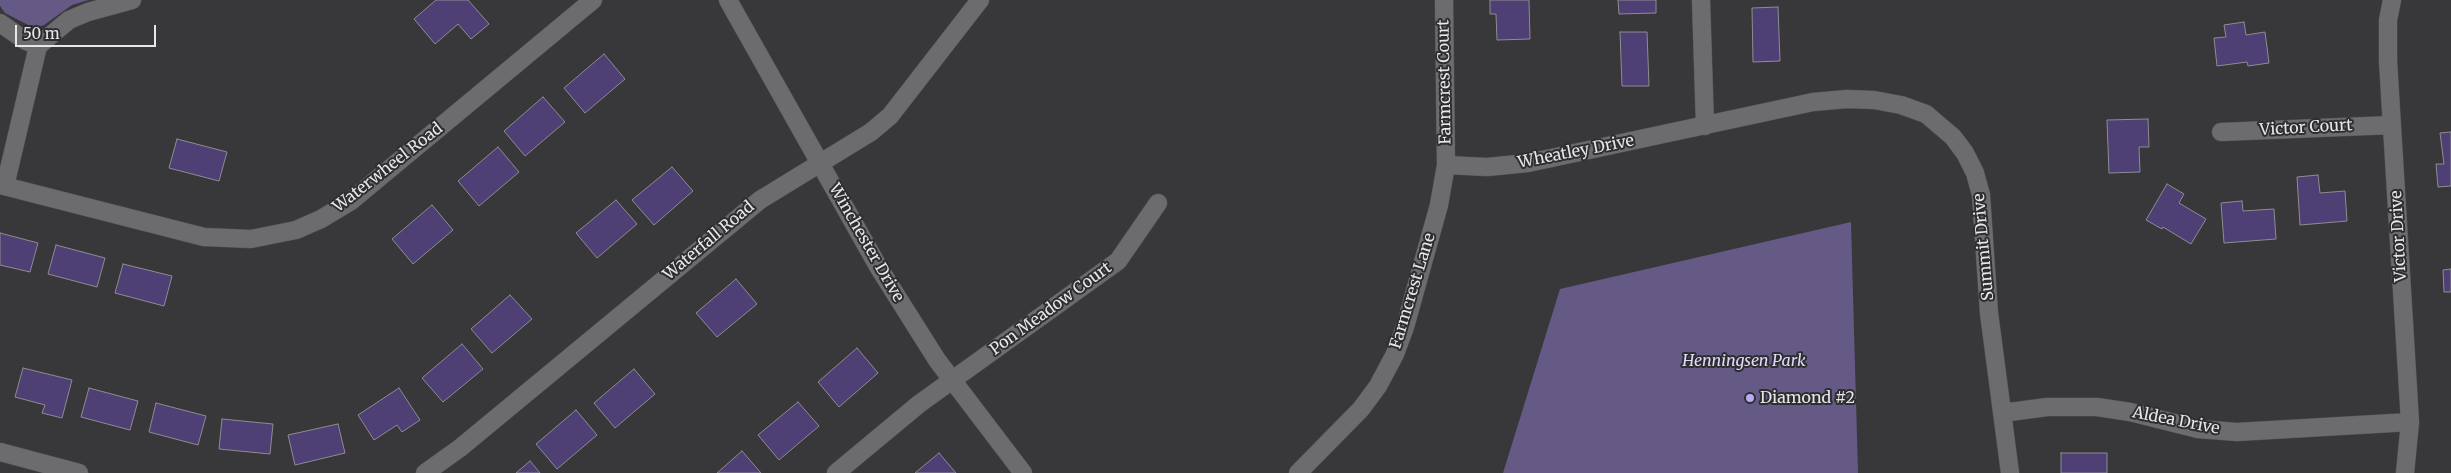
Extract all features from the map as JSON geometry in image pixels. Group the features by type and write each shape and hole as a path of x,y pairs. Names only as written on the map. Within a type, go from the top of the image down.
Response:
{"street":[{"path":"3,186 38,46 69,20 88,12 132,0"},
{"name":"Waterwheel Road","path":"3,186 204,237 251,239 296,230 321,219 351,201 594,0"},
{"name":"Winchester Drive","path":"728,0 879,268 936,360 1023,473"},
{"name":"Waterfall Road","path":"425,473 460,448 760,200 871,132 890,116 980,0"},
{"name":"Farmcrest Court","path":"1444,0 1446,165"},
{"path":"1701,0 1705,126"},
{"name":"Victor Drive","path":"2392,0 2388,20 2388,52 2410,422 2405,473"},
{"path":"0,23 26,41 38,46"},
{"name":"Summit Drive","path":"1705,126 1813,102 1847,99 1874,100 1901,105 1926,114 1940,124 1964,153 1974,173 1981,195 1989,313 2010,473"},
{"name":"Victor Court","path":"2221,132 2392,125"},
{"name":"Wheatley Drive","path":"1446,165 1487,166 1528,163 1705,126"},
{"name":"Farmcrest Lane","path":"1298,473 1361,409 1378,386 1395,354 1405,327 1439,204 1446,165"},
{"name":"Pon Meadow Court","path":"836,473 919,404 1118,261 1158,203"},
{"name":"Aldea Drive","path":"2002,412 2047,407 2098,407 2130,412 2198,429 2237,432 2410,422"},
{"path":"0,452 79,473"}],"green space":[{"path":"0,0 89,0 72,5 44,25 34,28 5,13 0,6"},
{"name":"Henningsen Park","path":"1851,222 1858,473 1503,473 1560,289"}],"building":[{"path":"436,0 468,0 489,24 471,39 458,24 435,44 414,19"},
{"path":"1490,0 1529,0 1530,39 1497,40 1496,14 1490,14"},
{"path":"1618,0 1656,0 1656,13 1619,14"},
{"path":"1778,7 1780,61 1753,62 1752,8"},
{"path":"2244,22 2246,35 2265,32 2269,63 2248,66 2247,62 2217,66 2214,38 2226,37 2224,25"},
{"path":"1620,32 1647,32 1649,86 1622,86"},
{"path":"604,54 625,79 585,113 564,88"},
{"path":"543,97 565,122 525,156 504,131"},
{"path":"2148,119 2149,147 2139,147 2140,172 2109,173 2107,120"},
{"path":"2451,132 2451,186 2438,187 2436,164 2444,164 2440,133"},
{"path":"177,139 227,152 219,181 169,168"},
{"path":"498,147 519,172 479,206 458,181"},
{"path":"672,167 693,191 654,225 632,200"},
{"path":"2318,175 2320,193 2345,191 2347,221 2300,225 2297,177"},
{"path":"2167,184 2184,194 2179,203 2206,219 2191,244 2163,227 2162,229 2146,220"},
{"path":"616,200 637,224 597,258 576,233"},
{"path":"2242,201 2243,211 2274,209 2276,239 2224,243 2221,203"},
{"path":"432,205 453,230 413,264 392,239"},
{"path":"0,233 38,243 30,272 0,265"},
{"path":"56,245 105,258 97,287 48,274"},
{"path":"123,264 172,276 164,306 115,293"},
{"path":"2451,269 2451,292 2444,292 2443,270"},
{"path":"736,279 757,304 717,337 696,313"},
{"path":"510,295 532,319 492,353 471,329"},
{"path":"462,344 483,369 443,402 422,378"},
{"path":"857,348 878,373 839,407 818,382"},
{"path":"23,368 72,380 62,418 42,413 45,405 15,397"},
{"path":"634,369 655,394 615,428 594,403"},
{"path":"89,388 138,401 130,430 81,417"},
{"path":"399,388 420,420 402,432 397,425 374,440 358,415"},
{"path":"798,402 819,426 779,460 758,435"},
{"path":"156,403 206,416 198,445 149,432"},
{"path":"576,410 597,435 557,469 536,444"},
{"path":"222,419 273,424 270,454 219,449"},
{"path":"338,424 345,453 295,465 288,435"},
{"path":"742,451 761,473 717,473"},
{"path":"939,453 956,473 915,473"},
{"path":"2061,453 2107,453 2107,473 2061,473"},
{"path":"530,461 540,473 516,473"}],"place":[{"name":"Diamond #2","path":"1750,398"}]}
